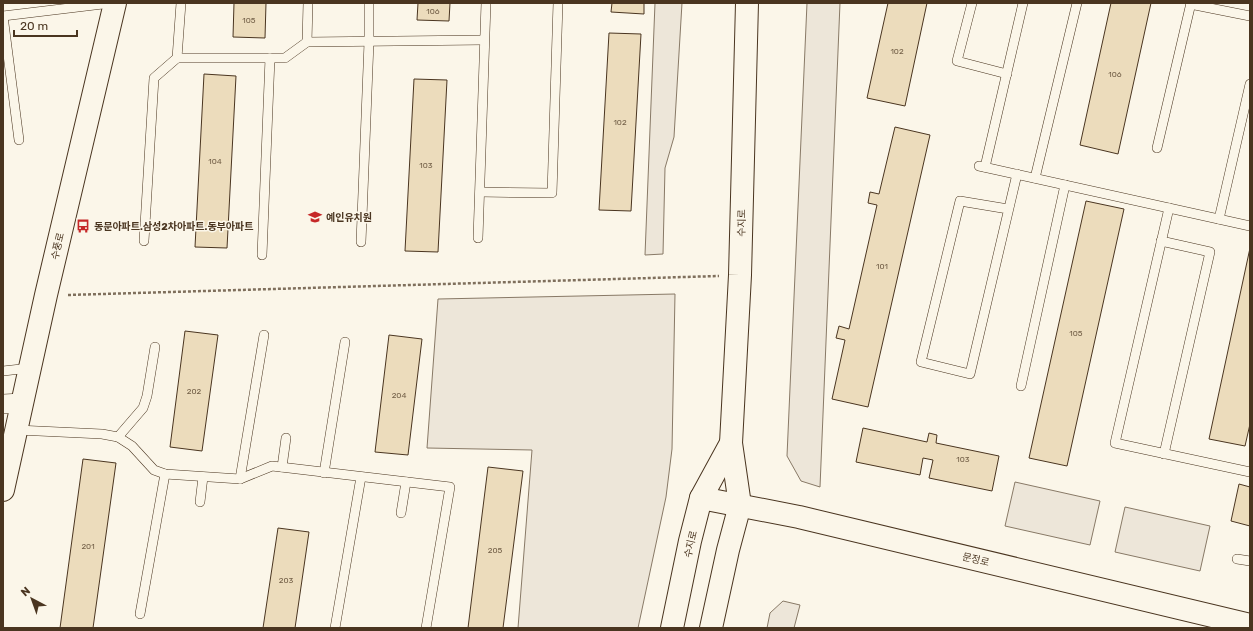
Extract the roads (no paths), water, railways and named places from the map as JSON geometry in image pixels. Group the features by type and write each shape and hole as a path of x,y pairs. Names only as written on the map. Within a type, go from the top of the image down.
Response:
{"street":[{"name":"수풍로","path":"3,490 17,430 13,404 30,368 115,3"},
{"name":"수지로","path":"711,628 728,550 740,505 731,443 740,275 747,3"},
{"name":"수지로","path":"672,628 690,541 701,498 731,443"},
{"name":"문정로","path":"701,498 799,517 1208,618 1250,625"}],"lane":[{"path":"19,140 6,57 3,16 111,3"},
{"path":"177,58 181,3"},
{"path":"306,42 308,3"},
{"path":"361,242 369,42 369,3"},
{"path":"478,238 486,3"},
{"path":"480,192 552,193 558,3"},
{"path":"972,3 957,61 1007,74"},
{"path":"1023,3 1007,74 982,166 1250,226"},
{"path":"1035,178 1077,3"},
{"path":"1157,148 1191,4 1250,16"},
{"path":"144,241 154,78 177,58 285,58 306,42 484,40"},
{"path":"262,255 270,58"},
{"path":"1219,219 1250,84"},
{"path":"1008,210 960,201 922,362 970,374 1017,174"},
{"path":"1021,386 1066,185"},
{"path":"1169,208 1115,443 1250,472"},
{"path":"1161,241 1210,252 1164,454"},
{"path":"240,479 264,335"},
{"path":"324,473 345,342"},
{"path":"118,437 143,408 147,396 155,347"},
{"path":"3,371 30,368"},
{"path":"17,430 102,434 118,437 132,446 154,470 165,474 240,479 272,466 450,487 426,628"},
{"path":"282,467 286,438"},
{"path":"140,614 165,474"},
{"path":"200,502 203,477"},
{"path":"335,628 361,477"},
{"path":"401,513 406,482"},
{"path":"1237,558 1250,561"}],"place":[{"name":"예인유치원","path":"315,217"},
{"name":"동문아파트.삼성2차아파트.동부아파트","path":"83,226"}]}
